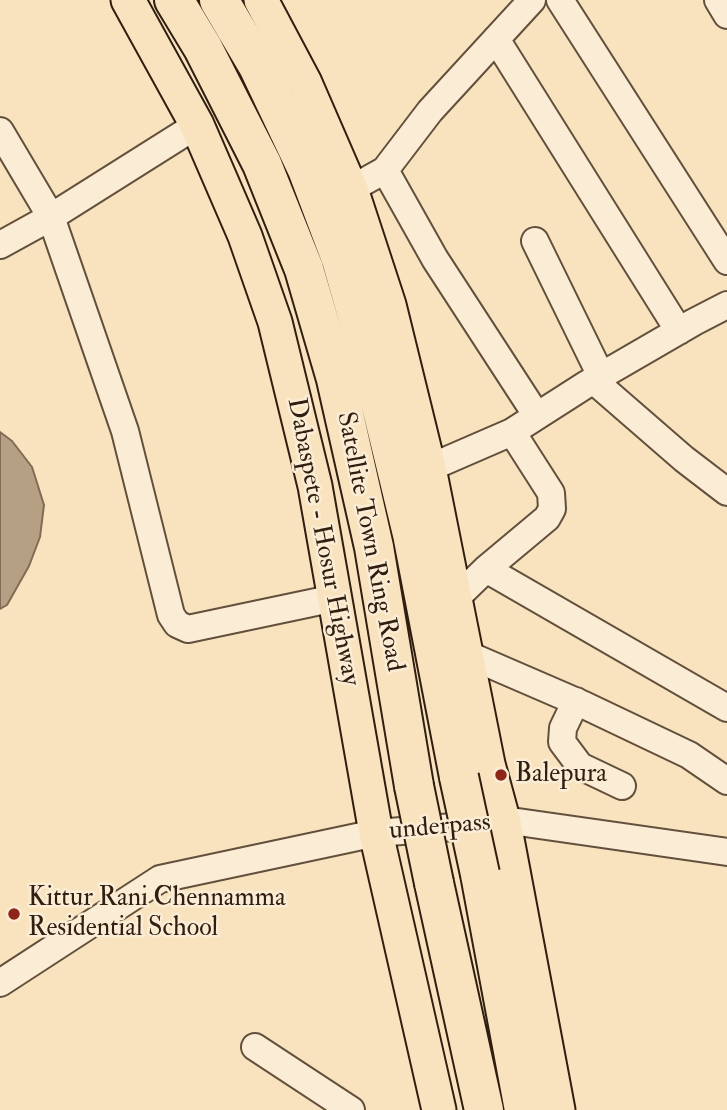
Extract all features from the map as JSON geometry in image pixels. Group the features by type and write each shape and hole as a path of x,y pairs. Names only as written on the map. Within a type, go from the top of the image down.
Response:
{"highway":[{"name":"Satellite Town Ring Road","path":"174,0 203,48 262,164 304,269 335,379 374,547 414,786 484,1110"},
{"name":"Satellite Town Ring Road","path":"219,0 258,66 301,158 341,259 371,364 412,534 524,1110"}],"main road":[{"name":"Dabaspete - Hosur Highway","path":"128,0 197,125 245,236 275,322 315,486 376,833 439,1110"},
{"path":"261,0 305,83 351,190 389,305 429,468 488,764 504,822 558,1110"}],"street":[{"path":"351,190 385,170 430,111 532,0"},
{"path":"559,0 727,261"},
{"path":"718,0 727,15"},
{"path":"496,39 679,331"},
{"path":"0,245 51,217 197,125"},
{"path":"0,131 51,217 125,430 171,615 177,624 188,629 335,598"},
{"path":"385,170 435,258 537,416"},
{"path":"535,241 597,378 684,459 727,492"},
{"path":"429,468 512,432 597,378 727,305"},
{"path":"456,598 547,518 552,509 551,493 512,432"},
{"path":"486,569 727,708"},
{"path":"466,654 576,701 689,755 727,780"},
{"path":"576,701 563,728 562,742 580,765 622,786"},
{"name":"underpass","path":"0,983 160,879 376,833 518,822 727,852"},
{"path":"255,1047 351,1110"}],"shaded area":[{"path":"0,432 12,441 32,467 44,505 40,537 29,566 7,605 0,609"}],"place":[{"name":"Balepura","path":"501,775"},
{"name":"Kittur Rani Chennamma Residential School","path":"14,914"}]}
